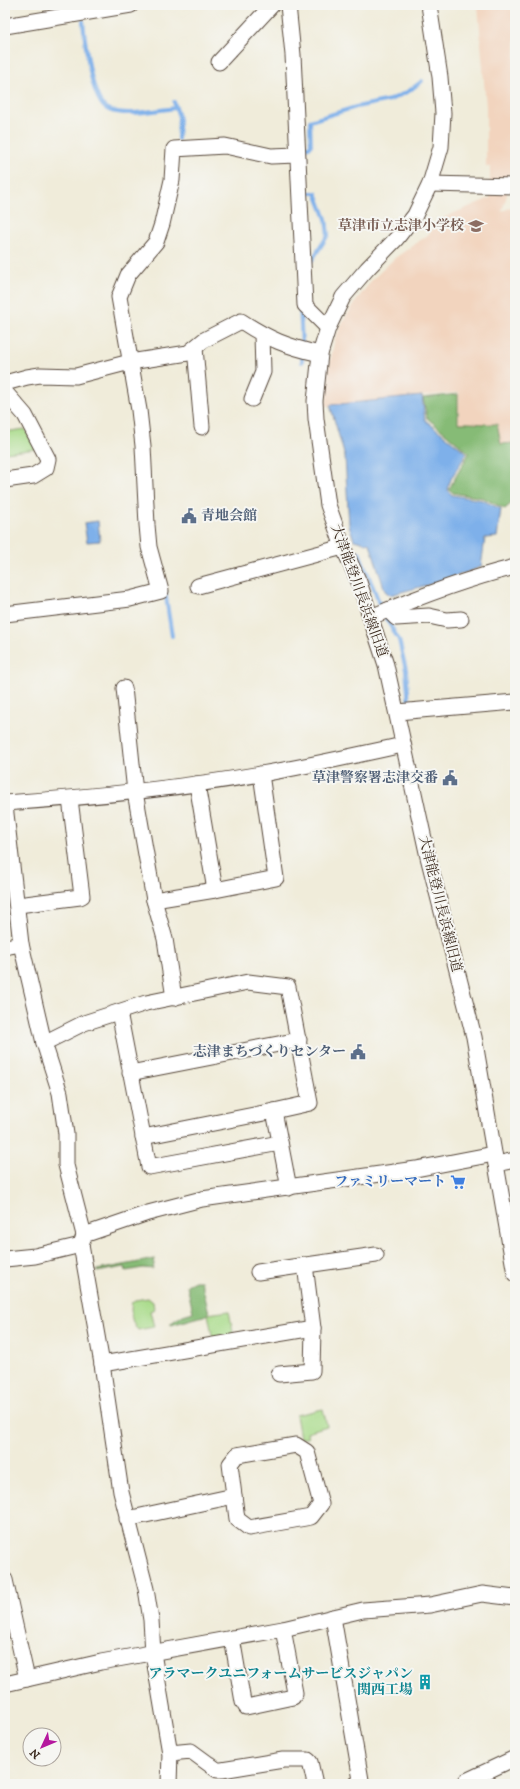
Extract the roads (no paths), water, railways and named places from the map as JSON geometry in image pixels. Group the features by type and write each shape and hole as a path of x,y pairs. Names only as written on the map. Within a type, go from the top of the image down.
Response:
{"street":[{"path":"5,26 65,10 131,5"},
{"path":"219,62 272,5"},
{"path":"288,5 293,55 305,305 328,328"},
{"name":"大津能登川長浜線旧道","path":"428,5 440,77 442,114 441,147 430,184 415,215 344,297 328,328 320,354 315,401 316,419 328,505 343,546 359,582 371,617 397,712 428,857 474,1037 515,1274"},
{"path":"5,614 130,599 161,592 149,546 143,446 139,410 119,297 128,275 156,242 169,193 174,149 225,146 271,156 297,155"},
{"path":"430,184 515,186"},
{"path":"5,383 40,375 76,376 130,362 188,353 204,340 241,321 262,334 299,349 320,354"},
{"path":"252,399 263,372 262,334"},
{"path":"195,348 202,427"},
{"path":"5,392 25,415 48,458 46,468 33,476 5,480"},
{"path":"198,586 343,546"},
{"path":"371,617 440,589 515,567"},
{"path":"388,610 396,618 428,616 447,620 461,619"},
{"path":"124,688 135,792 154,900 165,939 174,998"},
{"path":"397,712 515,702"},
{"path":"169,1784 170,1753 153,1653 151,1620 146,1589 121,1492 83,1240 66,1165 66,1134 60,1093 44,1043 21,944 18,905 5,804 70,799 198,784 261,774 403,745"},
{"path":"154,900 276,878 261,774"},
{"path":"198,784 215,890"},
{"path":"18,905 82,896 70,799"},
{"path":"5,947 21,944"},
{"path":"44,1043 84,1023 146,1003 248,982 288,987 310,1103 143,1137"},
{"path":"119,1012 149,1167 280,1143"},
{"path":"130,1073 299,1040"},
{"path":"274,1111 289,1188"},
{"path":"5,1259 35,1256 83,1240 148,1213 202,1200 495,1159 515,1160"},
{"path":"258,1272 376,1255"},
{"path":"279,1374 312,1371 313,1328 305,1265"},
{"path":"102,1364 313,1328"},
{"path":"296,1445 307,1452 321,1504 311,1517 248,1528 237,1519 234,1496 230,1464 237,1455 296,1445"},
{"path":"127,1519 234,1496"},
{"path":"5,1580 27,1679"},
{"path":"5,1684 101,1662 283,1629 363,1610 430,1605 482,1594 515,1598"},
{"path":"333,1617 361,1780 356,1784"},
{"path":"232,1638 246,1707 294,1697 295,1693 283,1629"},
{"path":"170,1753 191,1752 217,1770 283,1760 308,1760 310,1762 315,1784"},
{"path":"465,1784 466,1781 515,1758"}],"water":[{"path":"422,396 425,420 467,453 452,477 447,489 452,495 482,500 501,509 497,537 485,538 481,567 443,581 390,595 385,591 370,544 354,540 349,525 345,457 330,405"},
{"path":"98,521 100,541 87,542 84,523"}],"waterway":[{"path":"83,21 87,55 93,84 97,96 103,105 109,110 124,113 176,108"},
{"path":"302,151 302,149 311,146 310,121 356,107 390,100 409,91 422,81"},
{"path":"174,102 179,117 178,139"},
{"path":"304,190 304,193 316,193 326,219 328,235 312,260 306,262"},
{"path":"300,305 302,346"},
{"path":"302,353 302,362"},
{"path":"359,552 381,607"},
{"path":"165,591 172,636"},
{"path":"385,617 399,640 406,670 409,704"}],"place":[{"name":"草津市立志津小学校","path":"476,226"},
{"name":"青地会館","path":"189,516"},
{"name":"草津警察署志津交番","path":"450,778"},
{"name":"志津まちづくりセンター","path":"358,1052"},
{"name":"ファミリーマート","path":"458,1182"},
{"name":"アラマークユニフォームサービスジャパン 関西工場","path":"425,1682"}]}
